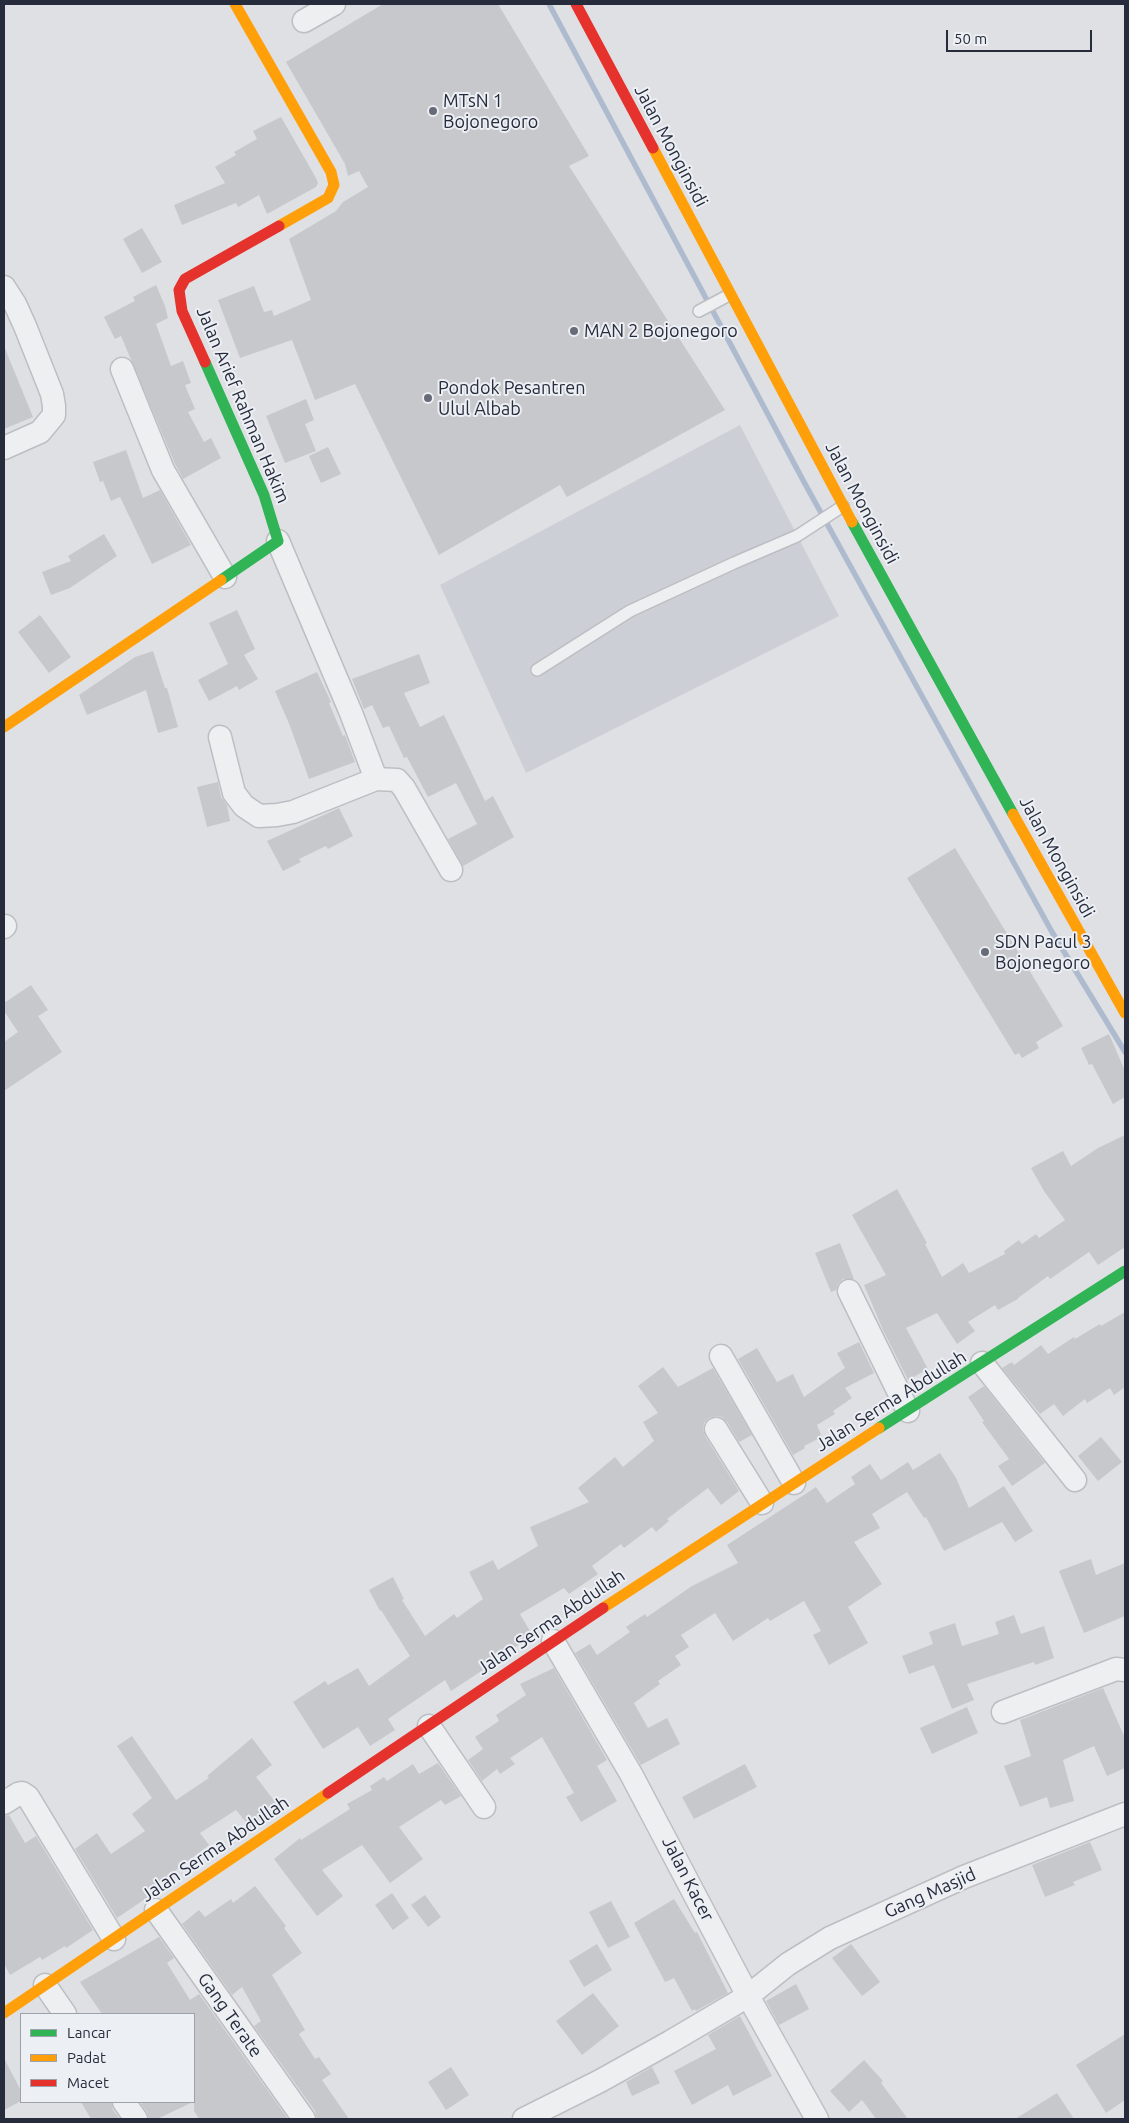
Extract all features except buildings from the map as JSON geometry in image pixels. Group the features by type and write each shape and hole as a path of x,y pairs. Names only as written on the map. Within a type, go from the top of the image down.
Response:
{"main road":[{"name":"Jalan Arief Rahman Hakim","path":"235,4 331,172 334,185 328,198 304,214 195,272 186,279 179,290 182,310 264,495 278,540"},
{"name":"Jalan Monginsidi","path":"576,4 726,296 839,509 1125,1013"},
{"path":"4,727 278,540"},
{"name":"Jalan Serma Abdullah","path":"4,2013 553,1641 762,1503 1125,1271"}],"street":[{"path":"304,20 334,4"},
{"path":"4,287 15,304 25,326 52,394 54,415 40,432 4,448"},
{"path":"122,369 167,478 226,577"},
{"path":"278,540 351,713 376,779"},
{"path":"220,737 234,792 244,806 259,816 293,812 376,779 389,778 397,780 404,788 451,870"},
{"path":"849,1292 908,1411"},
{"path":"721,1356 794,1483"},
{"path":"982,1363 1075,1480"},
{"path":"716,1429 762,1503"},
{"name":"Jalan Kacer","path":"553,1641 660,1826 748,1996 817,2119"},
{"path":"1003,1712 1116,1669 1125,1670"},
{"path":"429,1726 484,1807"},
{"path":"4,1802 22,1793 28,1798 114,1939"},
{"name":"Gang Masjid","path":"524,2119 639,2060 748,1996 788,1964 830,1938 964,1877 1125,1814"},
{"name":"Gang Terate","path":"156,1910 304,2119"},
{"path":"45,1985 64,2013"},
{"path":"125,2103 136,2119"}],"lane":[{"path":"699,311 726,296"},
{"path":"537,670 630,611 734,562 797,536 839,509"}],"shaded area":[{"path":"740,425 839,616 526,773 440,585"}],"waterway":[{"path":"549,4 804,482 1052,932 1125,1052"}],"traffic: fast":[{"path":"205,362 264,495 278,541 221,580"},
{"path":"852,522 1013,814"},
{"path":"879,1428 1125,1271"}],"traffic: slow":[{"path":"235,4 331,172 334,185 328,198 279,226"},
{"path":"653,148 852,522"},
{"path":"4,727 221,580"},
{"path":"1013,814 1125,1013"},
{"path":"603,1608 879,1428"},
{"path":"4,2013 328,1793"}],"traffic: jam":[{"path":"576,4 653,148"},
{"path":"205,362 182,311 179,290 185,279 279,226"},
{"path":"328,1793 603,1608"}],"place":[{"name":"MTsN 1 Bojonegoro","path":"433,111"},
{"name":"MAN 2 Bojonegoro","path":"574,331"},
{"name":"Pondok Pesantren Ulul Albab","path":"428,398"},
{"name":"SDN Pacul 3 Bojonegoro","path":"985,952"}]}
